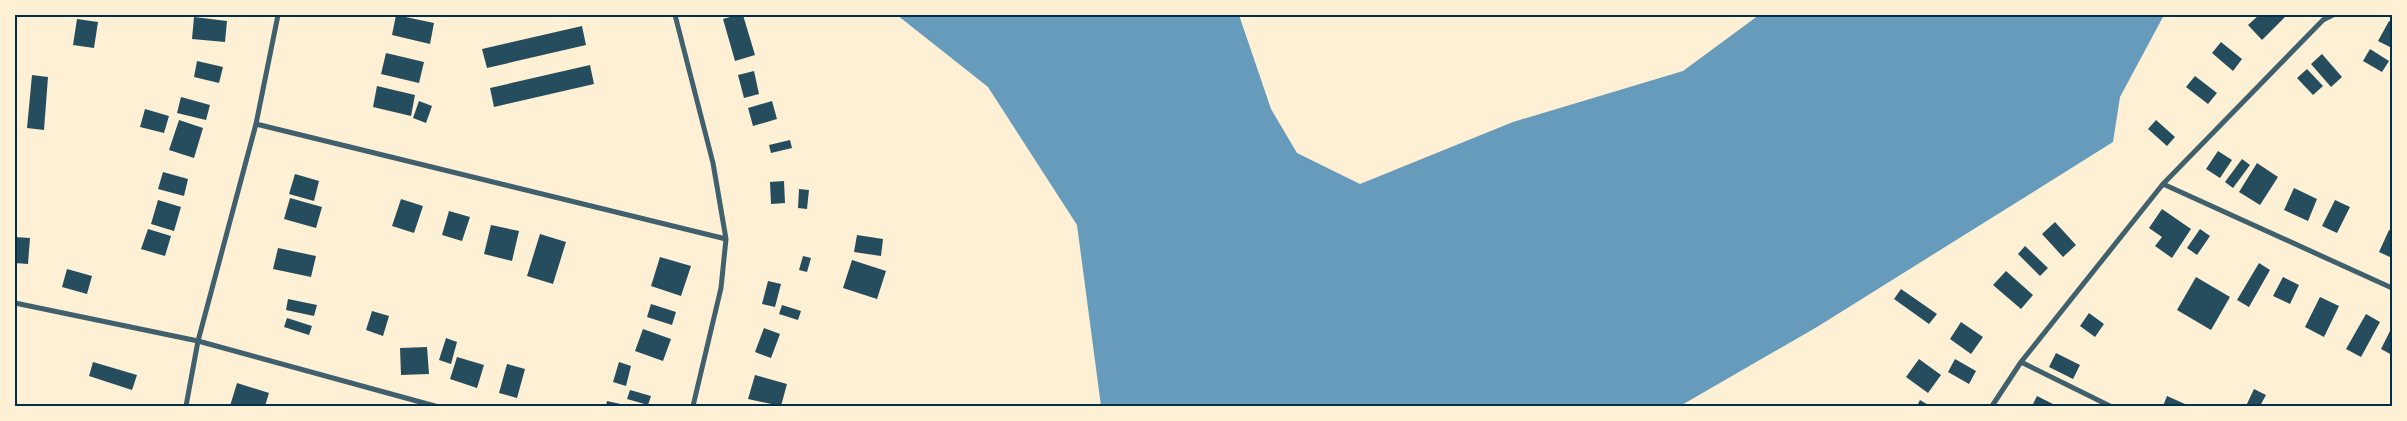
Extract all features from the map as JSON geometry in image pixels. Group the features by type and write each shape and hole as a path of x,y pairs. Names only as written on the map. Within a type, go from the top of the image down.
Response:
{"street":[{"path":"186,406 198,341 256,124 278,15"},
{"path":"676,15 714,163 726,239 721,288 693,406"},
{"path":"1992,406 2021,362 2163,184 2324,20 2333,15"},
{"path":"256,124 726,239"},
{"path":"2163,184 2392,288"},
{"path":"15,302 198,341 435,406"},
{"path":"2021,362 2110,406"}],"water":[{"path":"897,15 1239,15 1271,109 1297,153 1360,184 1513,122 1683,71 1759,15 2164,15 2120,97 2113,142 1817,327 1680,406 1101,406 1077,225 988,87"}],"building":[{"path":"396,15 434,23 430,44 392,35"},
{"path":"743,15 755,55 735,61 723,19"},
{"path":"2259,15 2283,15 2285,17 2262,40 2248,25"},
{"path":"194,17 227,21 225,42 192,39"},
{"path":"77,19 98,22 94,48 73,45"},
{"path":"2389,21 2392,22 2392,48 2378,41"},
{"path":"582,26 586,45 487,68 482,49"},
{"path":"2221,42 2242,59 2233,71 2212,53"},
{"path":"2370,49 2389,61 2382,72 2363,61"},
{"path":"386,53 424,62 419,83 381,74"},
{"path":"2322,54 2342,77 2331,87 2311,64"},
{"path":"197,61 223,67 219,83 194,77"},
{"path":"590,65 594,84 494,107 490,88"},
{"path":"2307,69 2323,86 2313,95 2297,78"},
{"path":"754,71 759,94 744,98 738,75"},
{"path":"32,75 48,77 44,130 27,128"},
{"path":"2195,76 2217,93 2208,104 2186,87"},
{"path":"377,86 415,95 411,116 373,107"},
{"path":"181,97 210,105 206,120 177,113"},
{"path":"419,101 432,106 426,123 413,118"},
{"path":"772,101 777,119 753,126 748,108"},
{"path":"145,109 169,116 164,133 140,127"},
{"path":"179,120 203,128 194,158 169,150"},
{"path":"2156,120 2175,137 2167,146 2148,129"},
{"path":"790,140 792,148 771,153 769,145"},
{"path":"2218,151 2232,160 2220,178 2206,169"},
{"path":"2242,159 2250,165 2233,188 2225,182"},
{"path":"2257,163 2278,177 2260,205 2239,192"},
{"path":"163,172 188,179 184,196 158,189"},
{"path":"295,174 319,181 314,201 289,194"},
{"path":"784,181 785,203 771,204 770,182"},
{"path":"2294,188 2317,199 2308,221 2284,210"},
{"path":"799,189 809,190 807,209 798,208"},
{"path":"290,198 322,207 316,228 284,219"},
{"path":"401,199 423,206 414,233 392,226"},
{"path":"158,200 181,207 174,231 151,224"},
{"path":"2335,200 2350,207 2337,233 2322,226"},
{"path":"2162,209 2191,229 2172,258 2155,246 2162,237 2149,228"},
{"path":"449,211 470,217 462,241 442,235"},
{"path":"2055,222 2076,245 2063,257 2042,234"},
{"path":"491,225 519,231 512,261 484,254"},
{"path":"148,229 171,236 165,256 141,249"},
{"path":"2200,229 2210,236 2197,255 2187,248"},
{"path":"2389,230 2392,231 2392,258 2379,252"},
{"path":"540,234 566,242 553,284 527,276"},
{"path":"857,235 883,239 881,256 854,252"},
{"path":"15,237 30,238 28,264 15,263"},
{"path":"2025,246 2048,268 2040,276 2018,254"},
{"path":"278,248 316,256 311,277 273,269"},
{"path":"803,256 811,258 807,272 799,270"},
{"path":"660,257 691,266 681,296 651,286"},
{"path":"852,260 886,271 877,299 843,288"},
{"path":"2259,263 2270,270 2249,307 2237,300"},
{"path":"67,269 92,276 87,294 62,287"},
{"path":"2006,271 2033,295 2021,309 1993,285"},
{"path":"2196,277 2230,297 2211,330 2177,310"},
{"path":"2283,277 2299,285 2290,304 2273,296"},
{"path":"768,281 781,284 775,307 762,304"},
{"path":"1901,289 1937,314 1929,324 1894,299"},
{"path":"2320,297 2339,306 2324,337 2305,327"},
{"path":"288,299 317,305 314,316 286,310"},
{"path":"651,304 676,312 672,325 647,317"},
{"path":"782,305 801,311 798,320 779,314"},
{"path":"372,311 389,316 383,336 366,330"},
{"path":"2089,313 2104,324 2095,337 2080,326"},
{"path":"2366,314 2380,322 2361,357 2346,349"},
{"path":"287,318 312,326 309,335 284,327"},
{"path":"1961,322 1983,337 1971,354 1950,339"},
{"path":"2392,327 2392,355 2381,349"},
{"path":"764,328 780,334 771,358 755,352"},
{"path":"643,329 671,339 663,361 635,351"},
{"path":"446,338 457,342 451,364 439,360"},
{"path":"427,347 429,374 401,375 400,348"},
{"path":"2056,353 2080,365 2073,379 2049,367"},
{"path":"457,357 484,365 477,388 450,379"},
{"path":"1919,359 1941,375 1928,393 1906,377"},
{"path":"1955,359 1976,371 1969,384 1948,372"},
{"path":"93,362 137,375 132,390 89,376"},
{"path":"619,362 631,366 626,386 613,382"},
{"path":"507,364 525,369 517,398 499,393"},
{"path":"755,375 787,384 781,406 748,399"},
{"path":"237,383 269,393 265,406 230,406"},
{"path":"2254,389 2266,395 2260,406 2246,406"},
{"path":"630,390 651,396 648,405 627,399"},
{"path":"2037,396 2057,406 2032,406"},
{"path":"2167,396 2185,404 2184,406 2163,406"},
{"path":"1920,400 1930,406 1917,406"},
{"path":"607,401 625,405 625,406 606,406"}]}
